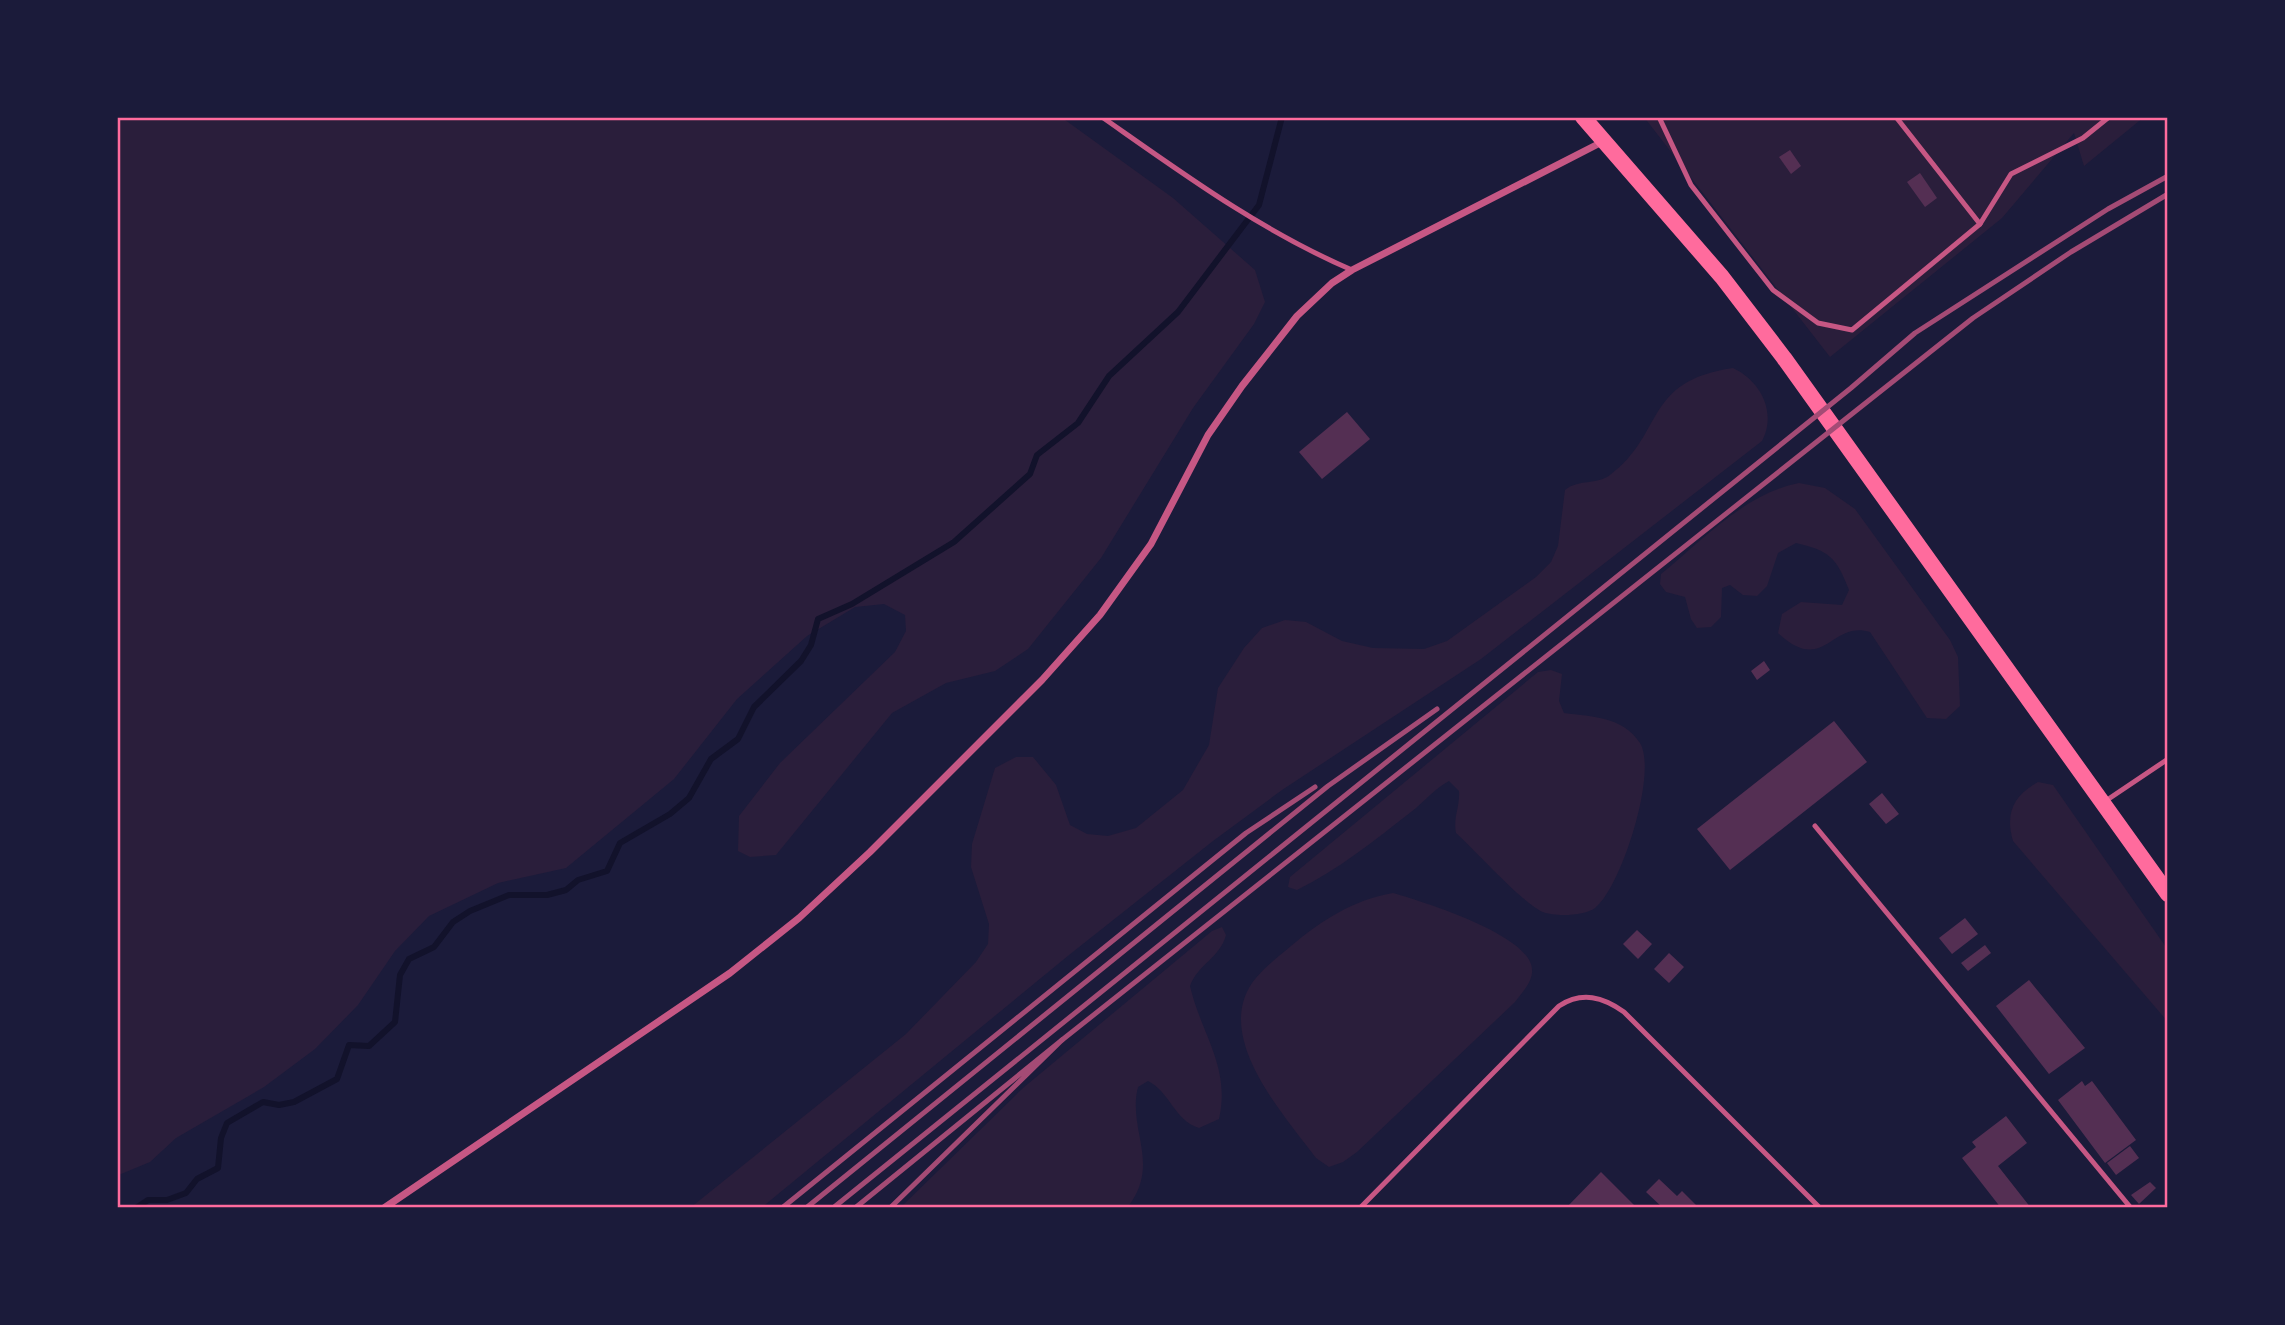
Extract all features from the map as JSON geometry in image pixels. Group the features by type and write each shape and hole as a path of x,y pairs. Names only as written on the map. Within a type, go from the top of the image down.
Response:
{"main road":[{"path":"1583,117 1722,277 1784,358 2168,894"}],"street":[{"path":"384,1208 730,973 807,910 861,861 1042,680 1100,615 1151,544 1208,435 1228,405 1297,316 1332,283 1352,270 1604,141"}],"lane":[{"path":"1102,117 1207,190 1300,248 1352,270"},
{"path":"1659,117 1691,185 1773,290 1818,323 1852,330 1980,224 2011,174 2083,138 2109,117"},
{"path":"1896,117 1980,224"},
{"path":"2102,804 2168,759"},
{"path":"1815,826 2131,1208"},
{"path":"1360,1208 1559,1006 1570,999 1584,996 1599,998 1624,1012 1820,1208"}],"shaded area":[{"path":"117,117 1061,117 1173,198 1255,270 1265,302 1254,324 1193,408 1101,558 1028,649 995,671 946,683 892,713 776,855 750,857 738,851 739,816 780,763 895,652 906,631 905,615 884,604 855,607 807,636 737,699 674,779 566,868 498,883 429,916 395,951 358,1005 315,1049 264,1087 176,1138 150,1162 121,1174 117,1173"},
{"path":"1644,117 2144,117 2084,166 2074,133 2002,218 1830,357"},
{"path":"1733,368 1751,381 1764,399 1768,420 1762,441 1481,659 1282,790 1213,841 1069,955 761,1208 690,1208 906,1034 976,962 988,944 989,924 971,867 972,844 995,768 1016,757 1033,757 1056,785 1070,825 1087,834 1108,836 1136,828 1183,790 1209,745 1218,688 1244,648 1262,628 1285,620 1306,622 1342,641 1373,648 1424,649 1447,641 1536,577 1551,562 1558,546 1565,490 1576,484 1610,475 1640,443 1669,397 1684,384 1704,375"},
{"path":"1799,483 1825,488 1855,509 1950,640 1958,657 1960,706 1946,719 1927,718 1870,632 1857,630 1817,648 1806,649 1794,645 1778,633 1782,614 1801,602 1842,605 1849,590 1835,563 1817,549 1796,543 1778,553 1767,586 1757,596 1743,595 1730,585 1722,588 1721,617 1711,627 1697,628 1691,619 1685,597 1666,592 1660,584 1661,574 1725,520 1760,497"},
{"path":"1551,670 1562,674 1559,701 1564,713 1606,719 1625,727 1640,743 1644,758 1641,803 1634,829 1616,878 1595,908 1577,914 1555,915 1543,912 1523,898 1456,833 1459,791 1449,781 1342,864 1297,890 1288,887 1290,877 1538,672"},
{"path":"2038,782 2053,785 2168,950 2168,1022 2013,841 2010,822 2013,807 2022,793"},
{"path":"1393,893 1426,903 1491,930 1523,952 1531,964 1532,975 1515,1002 1357,1152 1343,1162 1329,1167 1316,1158 1259,1078 1248,1055 1242,1032 1242,1009 1249,988 1257,976 1303,937 1351,906"},
{"path":"1222,927 1226,935 1223,943 1198,972 1190,986 1218,1067 1222,1100 1219,1119 1199,1128 1184,1119 1162,1092 1148,1081 1138,1087 1136,1103 1142,1147 1142,1177 1127,1208 900,1208 1023,1088 1212,931"}],"building":[{"path":"1790,150 1801,166 1791,174 1779,157"},
{"path":"1920,173 1937,198 1925,207 1907,182"},
{"path":"1347,412 1370,439 1322,479 1299,452"},
{"path":"1764,661 1770,670 1757,680 1751,671"},
{"path":"1834,721 1867,762 1730,870 1697,829"},
{"path":"1882,793 1899,814 1886,824 1869,804"},
{"path":"1965,918 1978,934 1952,954 1939,938"},
{"path":"1637,930 1652,944 1638,959 1623,944"},
{"path":"1985,945 1991,953 1968,971 1961,963"},
{"path":"1669,953 1684,967 1669,983 1654,969"},
{"path":"2029,980 2085,1048 2049,1074 1996,1006"},
{"path":"2082,1081 2085,1086 2092,1081 2136,1140 2105,1163 2058,1100"},
{"path":"2006,1116 2027,1143 1998,1166 2031,1208 2001,1208 1962,1158 1976,1147 1972,1142"},
{"path":"2130,1146 2139,1158 2116,1175 2107,1163"},
{"path":"1601,1172 1637,1208 1566,1208"},
{"path":"1659,1179 1677,1196 1682,1191 1699,1208 1663,1208 1646,1192"},
{"path":"2150,1182 2156,1188 2139,1204 2131,1195"}],"waterway":[{"path":"136,1208 148,1200 167,1200 186,1193 197,1179 218,1168 221,1138 227,1123 263,1102 279,1105 294,1102 337,1079 349,1045 369,1046 395,1022 400,975 409,959 434,947 453,922 470,911 509,895 547,895 566,890 578,880 607,871 620,843 670,814 689,798 711,759 738,739 754,707 801,661 811,645 818,619 852,604 954,542 1030,474 1037,455 1078,423 1109,376 1178,312 1259,205 1282,117"}],"railway":[{"path":"833,1208 1851,388 1915,333 2108,209 2168,176"},
{"path":"1062,1040 1973,318 2071,252 2168,194"},
{"path":"806,1208 1328,786 1437,709"},
{"path":"782,1208 1246,833 1315,787"},
{"path":"855,1208 1062,1040 890,1208"}]}
